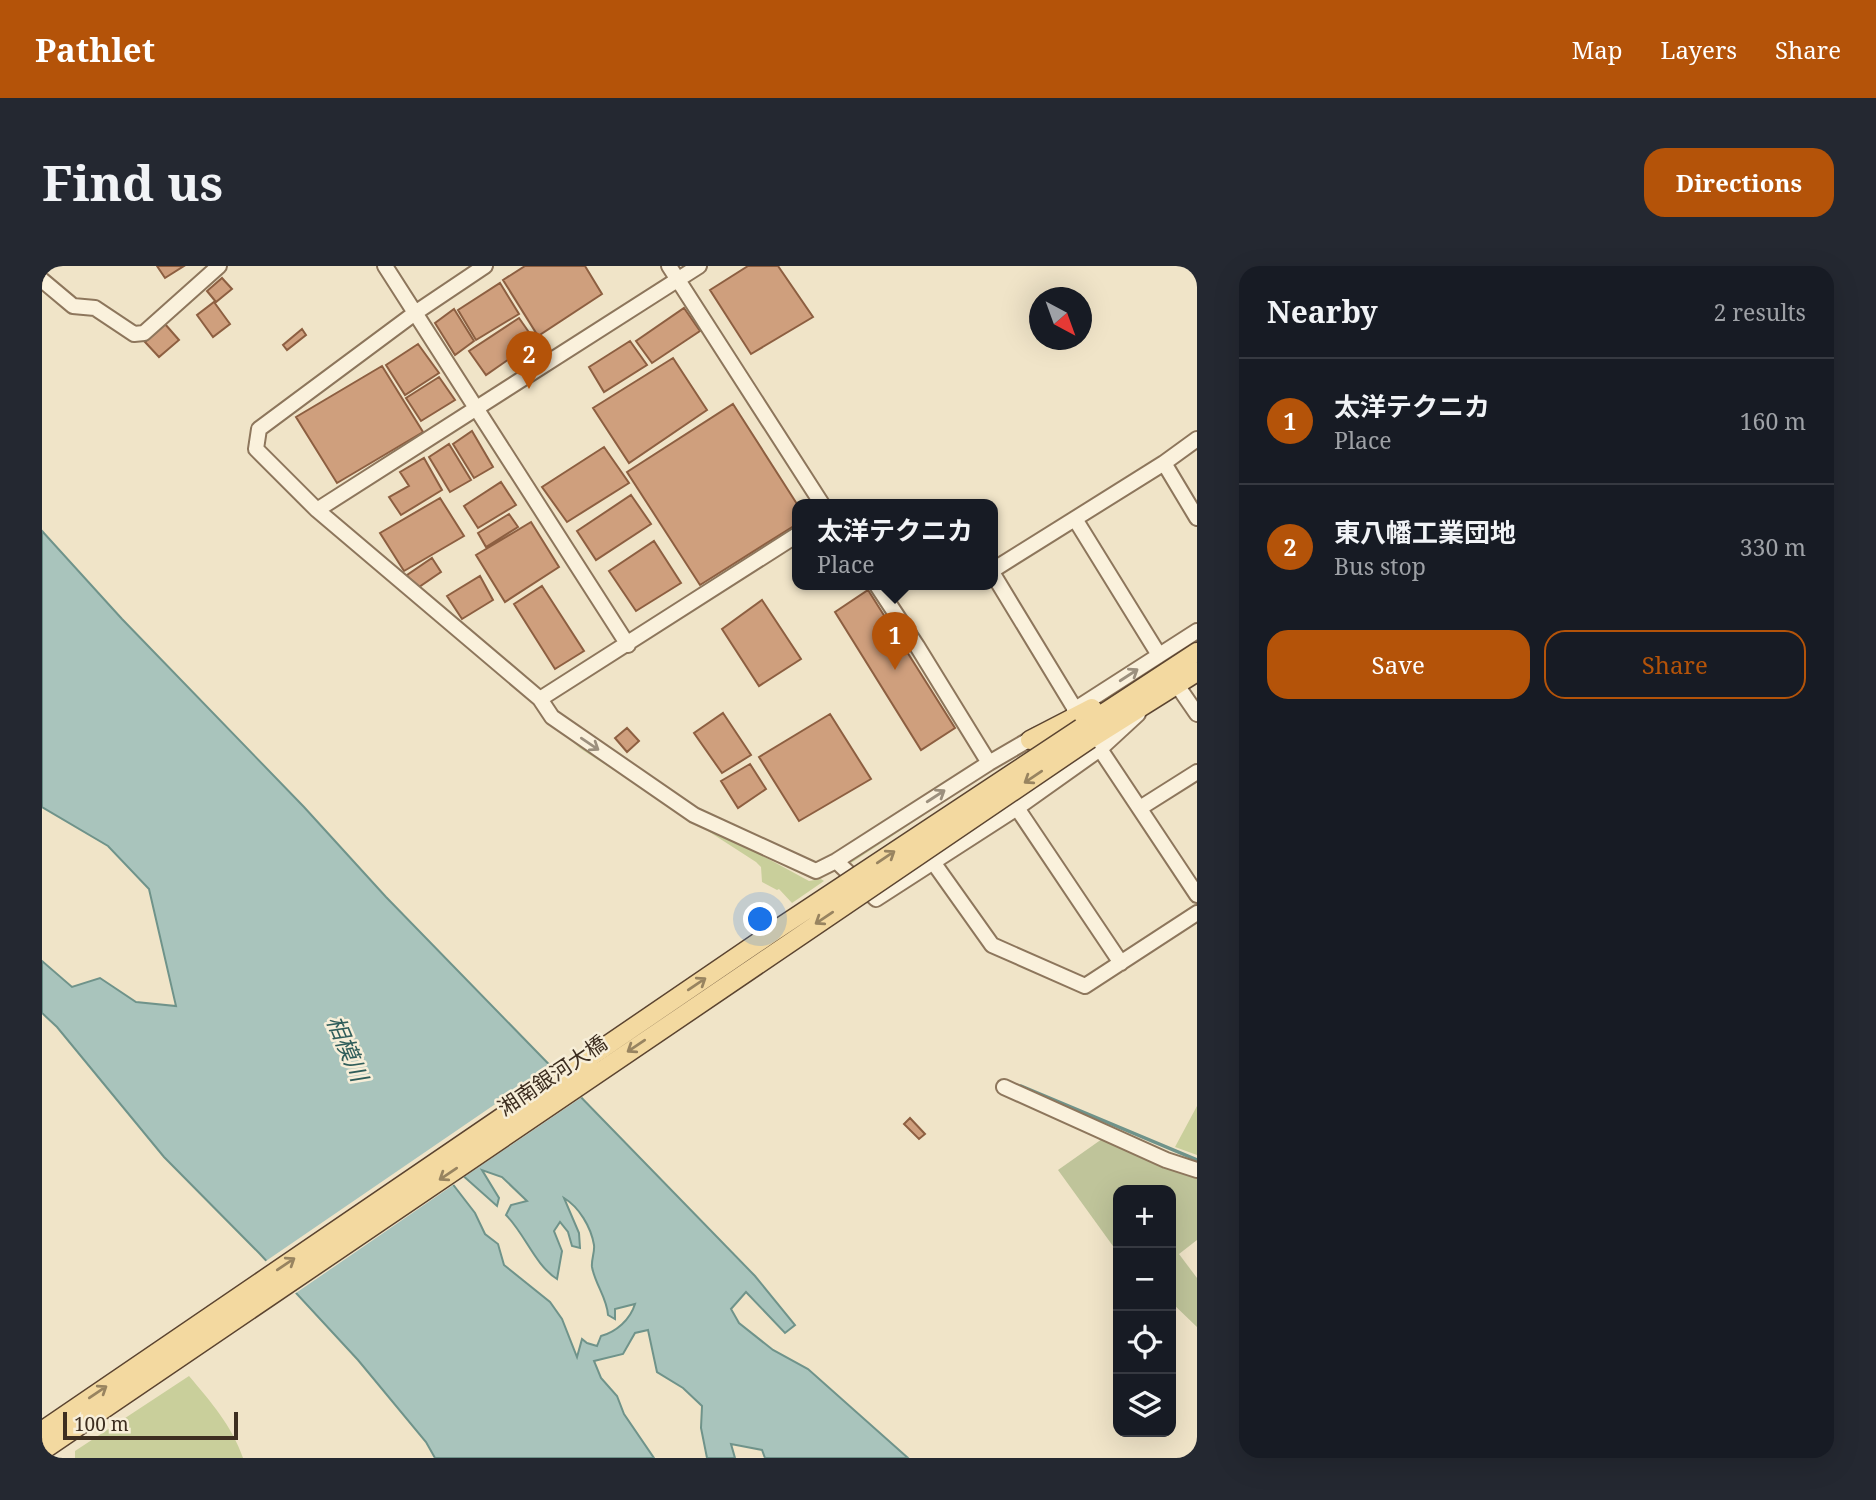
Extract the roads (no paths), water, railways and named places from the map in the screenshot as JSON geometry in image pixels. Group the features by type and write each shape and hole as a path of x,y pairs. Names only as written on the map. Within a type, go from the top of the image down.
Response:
{"main road":[{"path":"1090,739 1120,702 1197,652"},
{"path":"1090,739 1197,672"},
{"path":"1030,740 1109,699 1120,702"},
{"name":"湘南銀河大橋","path":"42,1431 773,932 1090,739"},
{"name":"湘南銀河大橋","path":"42,1451 1090,739"}],"street":[{"path":"42,280 73,306 95,308 134,334 144,333 219,266"},
{"path":"385,266 628,645"},
{"path":"485,266 415,313 259,429 256,449 317,510 540,699 552,717 694,815 816,871 1030,740 1197,631"},
{"path":"669,266 819,499"},
{"path":"317,510 699,266"},
{"path":"998,569 1197,439"},
{"path":"1164,463 1197,518"},
{"path":"1074,519 1159,655"},
{"path":"540,699 792,538"},
{"path":"998,580 1075,709"},
{"path":"880,590 989,763"},
{"path":"1177,685 1197,714"},
{"path":"836,861 876,899 1017,808 1090,739 1140,808 1197,895"},
{"path":"1140,808 1197,772"},
{"path":"1017,808 1121,963"},
{"path":"933,862 992,945 1085,986 1197,913"},
{"path":"1004,1087 1166,1160 1197,1170"}],"water":[{"name":"相模川","path":"42,531 386,897 755,1276 795,1325 785,1333 746,1292 731,1309 739,1323 773,1350 808,1369 908,1458 765,1458 762,1450 731,1444 735,1458 707,1458 701,1428 702,1406 683,1388 657,1372 648,1330 635,1333 623,1354 594,1361 601,1378 617,1396 624,1414 654,1458 435,1458 426,1442 358,1360 260,1254 164,1157 57,1027 42,1013 42,961 72,987 100,978 136,1002 176,1006 149,889 108,846 42,807","holes":["438,1165 451,1165 497,1206 499,1198 482,1170 502,1177 527,1201 511,1205 506,1215 542,1266 557,1279 562,1251 554,1231 560,1222 568,1232 572,1246 580,1248 579,1233 564,1198 569,1202 584,1218 590,1231 594,1248 592,1267 608,1315 615,1319 615,1309 635,1304 626,1320 601,1336 597,1346 582,1339 577,1357 562,1319 550,1302 504,1265 498,1244 485,1234 475,1213"]}],"waterway":[{"path":"1021,1086 1197,1160"}],"place":[{"name":"東八幡工業団地","path":"529,389"},
{"name":"太洋テクニカ","path":"895,670"}]}
